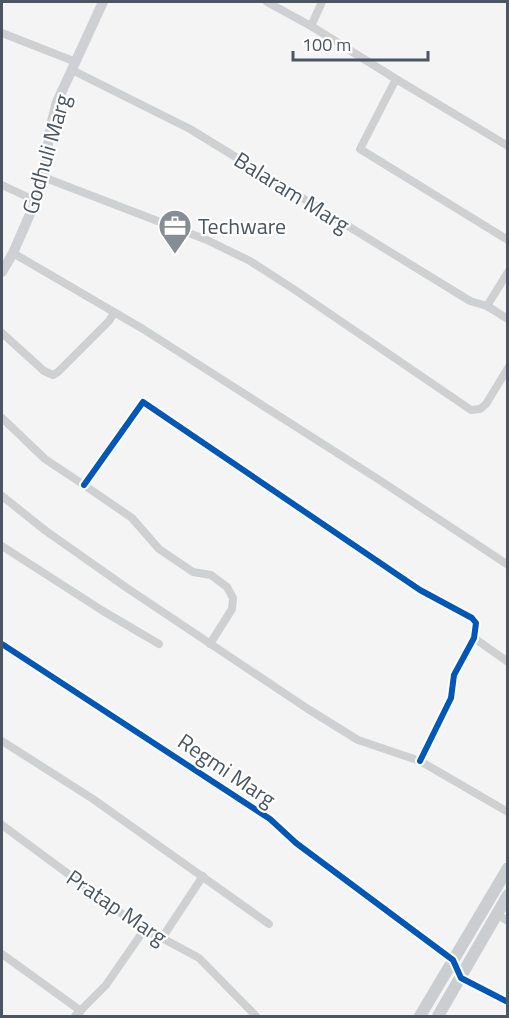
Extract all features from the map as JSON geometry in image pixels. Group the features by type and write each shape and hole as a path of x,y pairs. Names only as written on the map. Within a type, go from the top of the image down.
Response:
{"main road":[{"name":"Godhuli Marg","path":"2,272 36,201 43,177 57,102 103,2"},
{"path":"420,1017 507,868"},
{"path":"438,1017 507,895"}],"street":[{"path":"267,2 311,26 507,146"},
{"path":"311,26 322,2"},
{"name":"Balaram Marg","path":"2,33 74,66 190,129 470,301 487,306 507,319"},
{"path":"396,79 360,149 507,240"},
{"path":"43,177 207,240 250,261 471,410 480,409 486,404 507,368"},
{"path":"2,186 36,201"},
{"path":"13,253 143,329 507,565"},
{"path":"487,306 507,272"},
{"path":"2,333 44,371 53,375 109,321 114,313"},
{"path":"84,485 143,402 420,590 472,618 476,623 474,638 454,675 451,698 420,761"},
{"path":"2,418 45,459 132,518 159,549 193,572 211,575 227,587 233,598 231,609 210,644"},
{"path":"2,496 46,531 308,710 358,740 420,761 507,812"},
{"path":"2,546 159,644"},
{"path":"474,638 507,662"},
{"name":"Regmi Marg","path":"2,644 270,819 296,843 453,960"},
{"path":"2,741 93,799 269,924"},
{"name":"Pratap Marg","path":"2,825 144,930 199,958 256,1017"},
{"path":"162,938 203,876"},
{"path":"496,914 507,921"},
{"path":"2,954 78,1014 106,985 144,930"},
{"path":"453,960 461,978 507,1002"}],"cycle path":[{"path":"84,485 143,402 420,590 472,618 476,623 474,638 454,675 451,698 420,761"},
{"path":"2,644 270,819 296,843 453,960 461,978 508,1002"}],"place":[{"name":"Techware","path":"175,255"}]}
